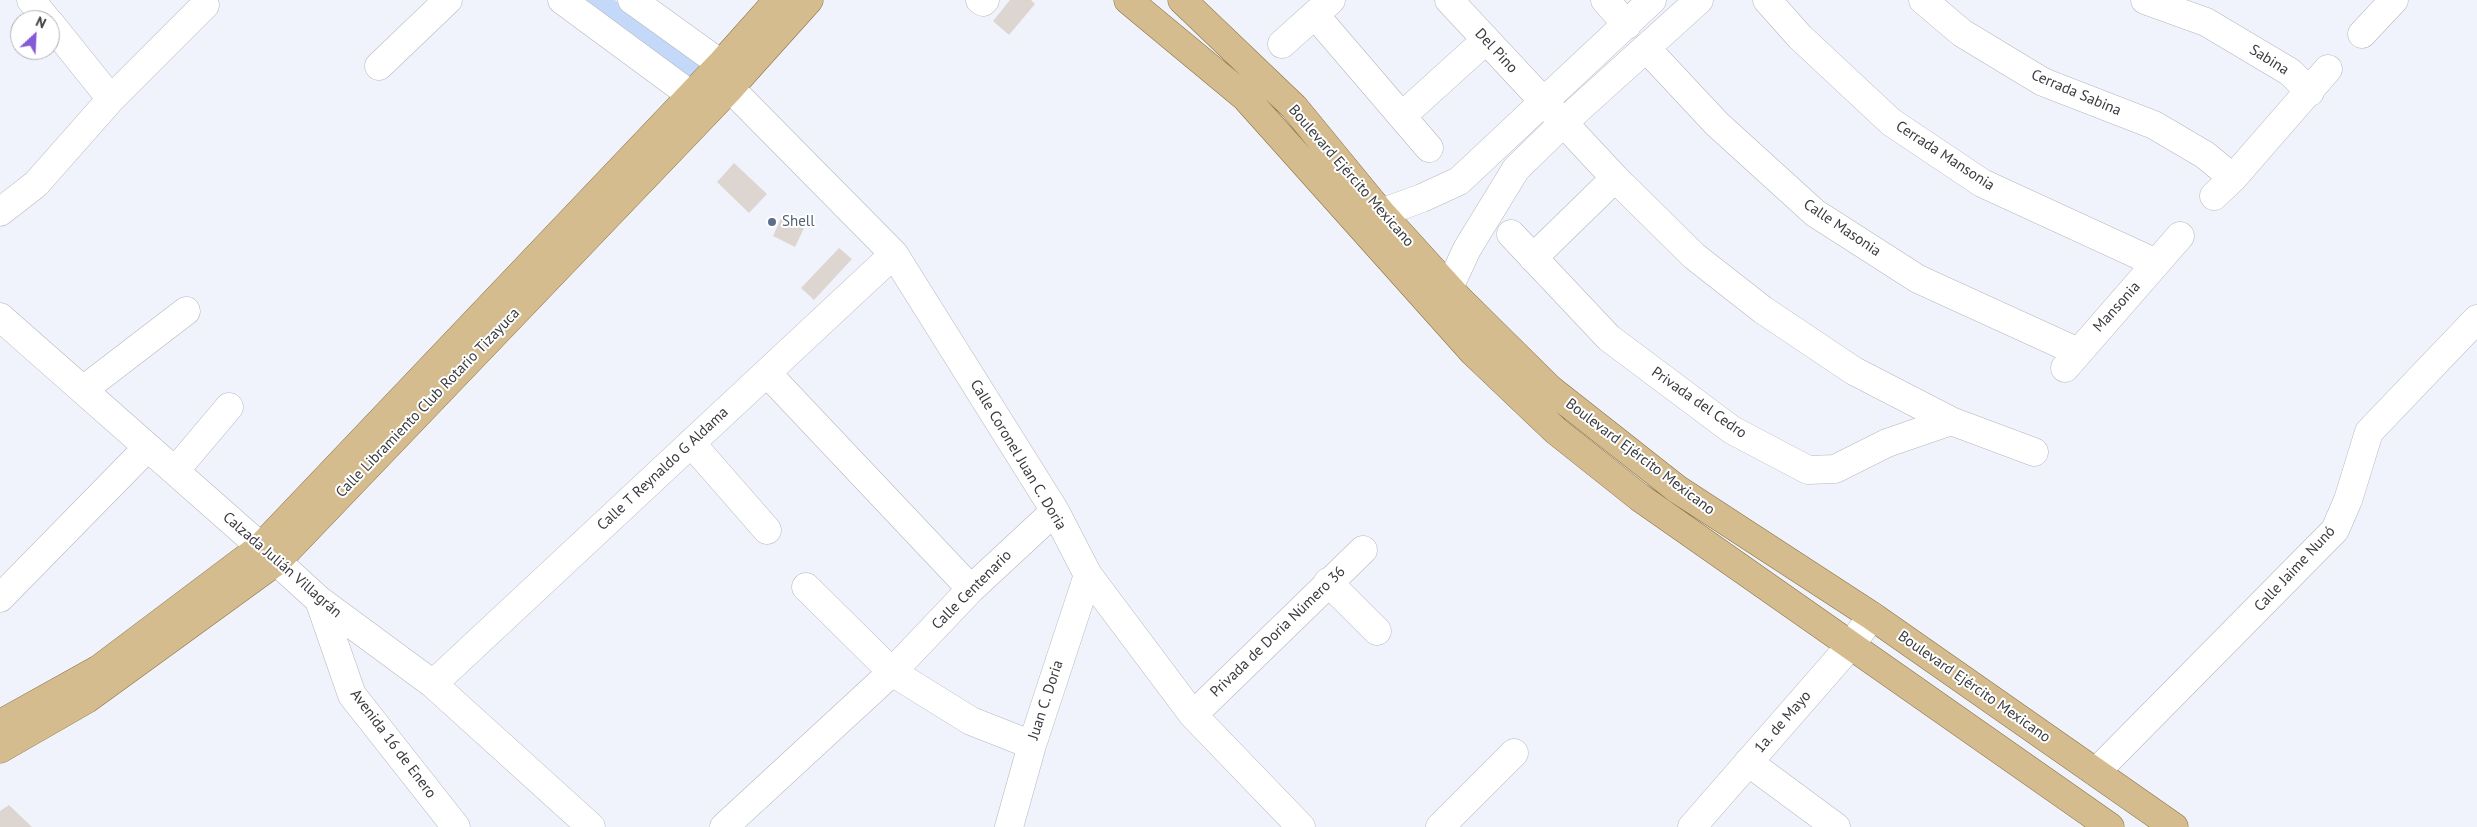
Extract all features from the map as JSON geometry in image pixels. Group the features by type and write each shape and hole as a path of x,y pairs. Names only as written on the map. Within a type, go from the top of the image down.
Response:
{"main road":[{"name":"Calle Libramiento Club Rotario Tizayuca","path":"0,724 99,669 269,554 691,95 725,76 778,0"},
{"name":"Calle Libramiento Club Rotario Tizayuca","path":"0,749 87,699 269,554 725,76 808,0"},
{"name":"Boulevard Ejército Mexicano","path":"1128,0 1244,98 1473,352 1556,431 1639,497 2110,827"},
{"name":"Boulevard Ejército Mexicano","path":"1182,0 1294,107 1381,213 1449,288 1550,389 1678,489 1872,616 2174,827"}],"street":[{"path":"31,0 39,10"},
{"path":"379,66 448,0"},
{"path":"562,0 691,95"},
{"name":"Calle Coronel Juan C. Doria","path":"632,0 725,76 894,254 1055,511 1088,575 1193,715 1301,827"},
{"path":"980,0 983,2 985,0"},
{"name":"Del Pino","path":"1450,0 1563,123"},
{"path":"1605,0 1627,24"},
{"path":"1381,213 1422,198 1459,181 1652,0"},
{"path":"1449,288 1467,249 1516,169 1563,123 1699,0"},
{"name":"Cerrada Mansonia","path":"1767,0 1800,37 1891,122 1982,183 2156,263"},
{"name":"Cerrada Sabina","path":"1923,0 1962,33 2043,82 2154,125 2205,155 2223,187 2310,92"},
{"name":"Sabina","path":"2145,0 2206,22 2290,72 2310,92"},
{"path":"2362,34 2394,0"},
{"path":"0,212 36,184 111,99 205,5"},
{"path":"1282,44 1323,8 1402,116 1429,148"},
{"path":"60,35 111,99"},
{"path":"1402,116 1486,40"},
{"name":"Calle Masonia","path":"1646,48 1716,124 1815,213 1918,279 2071,360"},
{"path":"2310,92 2328,69"},
{"path":"1563,123 1615,178 1694,256 1763,310 1854,371 1951,421 2034,452"},
{"path":"1495,146 1516,169"},
{"path":"1533,258 1615,178"},
{"path":"1459,181 1488,212"},
{"name":"Privada del Cedro","path":"1511,234 1609,338 1732,430 1808,470 1835,469 1887,443 1951,421"},
{"name":"Mansonia","path":"2071,360 2180,236"},
{"name":"Calle T Reynaldo G Aldama","path":"433,684 894,254"},
{"path":"83,390 186,311"},
{"name":"Calzada Julián Villagrán","path":"0,317 319,600 433,684 591,827"},
{"name":"Calle Jaime Nunó","path":"2096,772 2335,530 2348,500 2369,432 2477,319"},
{"path":"767,373 971,589"},
{"path":"175,471 230,407"},
{"path":"692,443 766,530"},
{"path":"6,583 148,448"},
{"name":"Calle Centenario","path":"724,827 892,672 971,589 1055,511"},
{"name":"Privada de Doria Número 36","path":"1193,715 1363,550"},
{"name":"Juan C. Doria","path":"1009,827 1032,745 1088,575"},
{"path":"1328,582 1377,631"},
{"path":"806,587 892,672 971,721 1032,745"},
{"name":"Avenida 16 de Enero","path":"319,600 352,695 456,827"},
{"name":"1a. de Mayo","path":"1692,827 1850,646 1872,616"},
{"path":"1440,827 1514,752"},
{"path":"1748,762 1836,827"}],"building":[{"path":"1010,0 1031,0 1035,4 1009,35 993,21"},
{"path":"734,163 767,194 749,213 717,182"},
{"path":"782,216 805,226 795,247 773,236"},
{"path":"839,248 852,259 814,300 801,288"},
{"path":"9,805 32,827 0,827 0,811"}],"waterway":[{"path":"585,0 688,72"}],"place":[{"name":"Shell","path":"772,222"}]}
